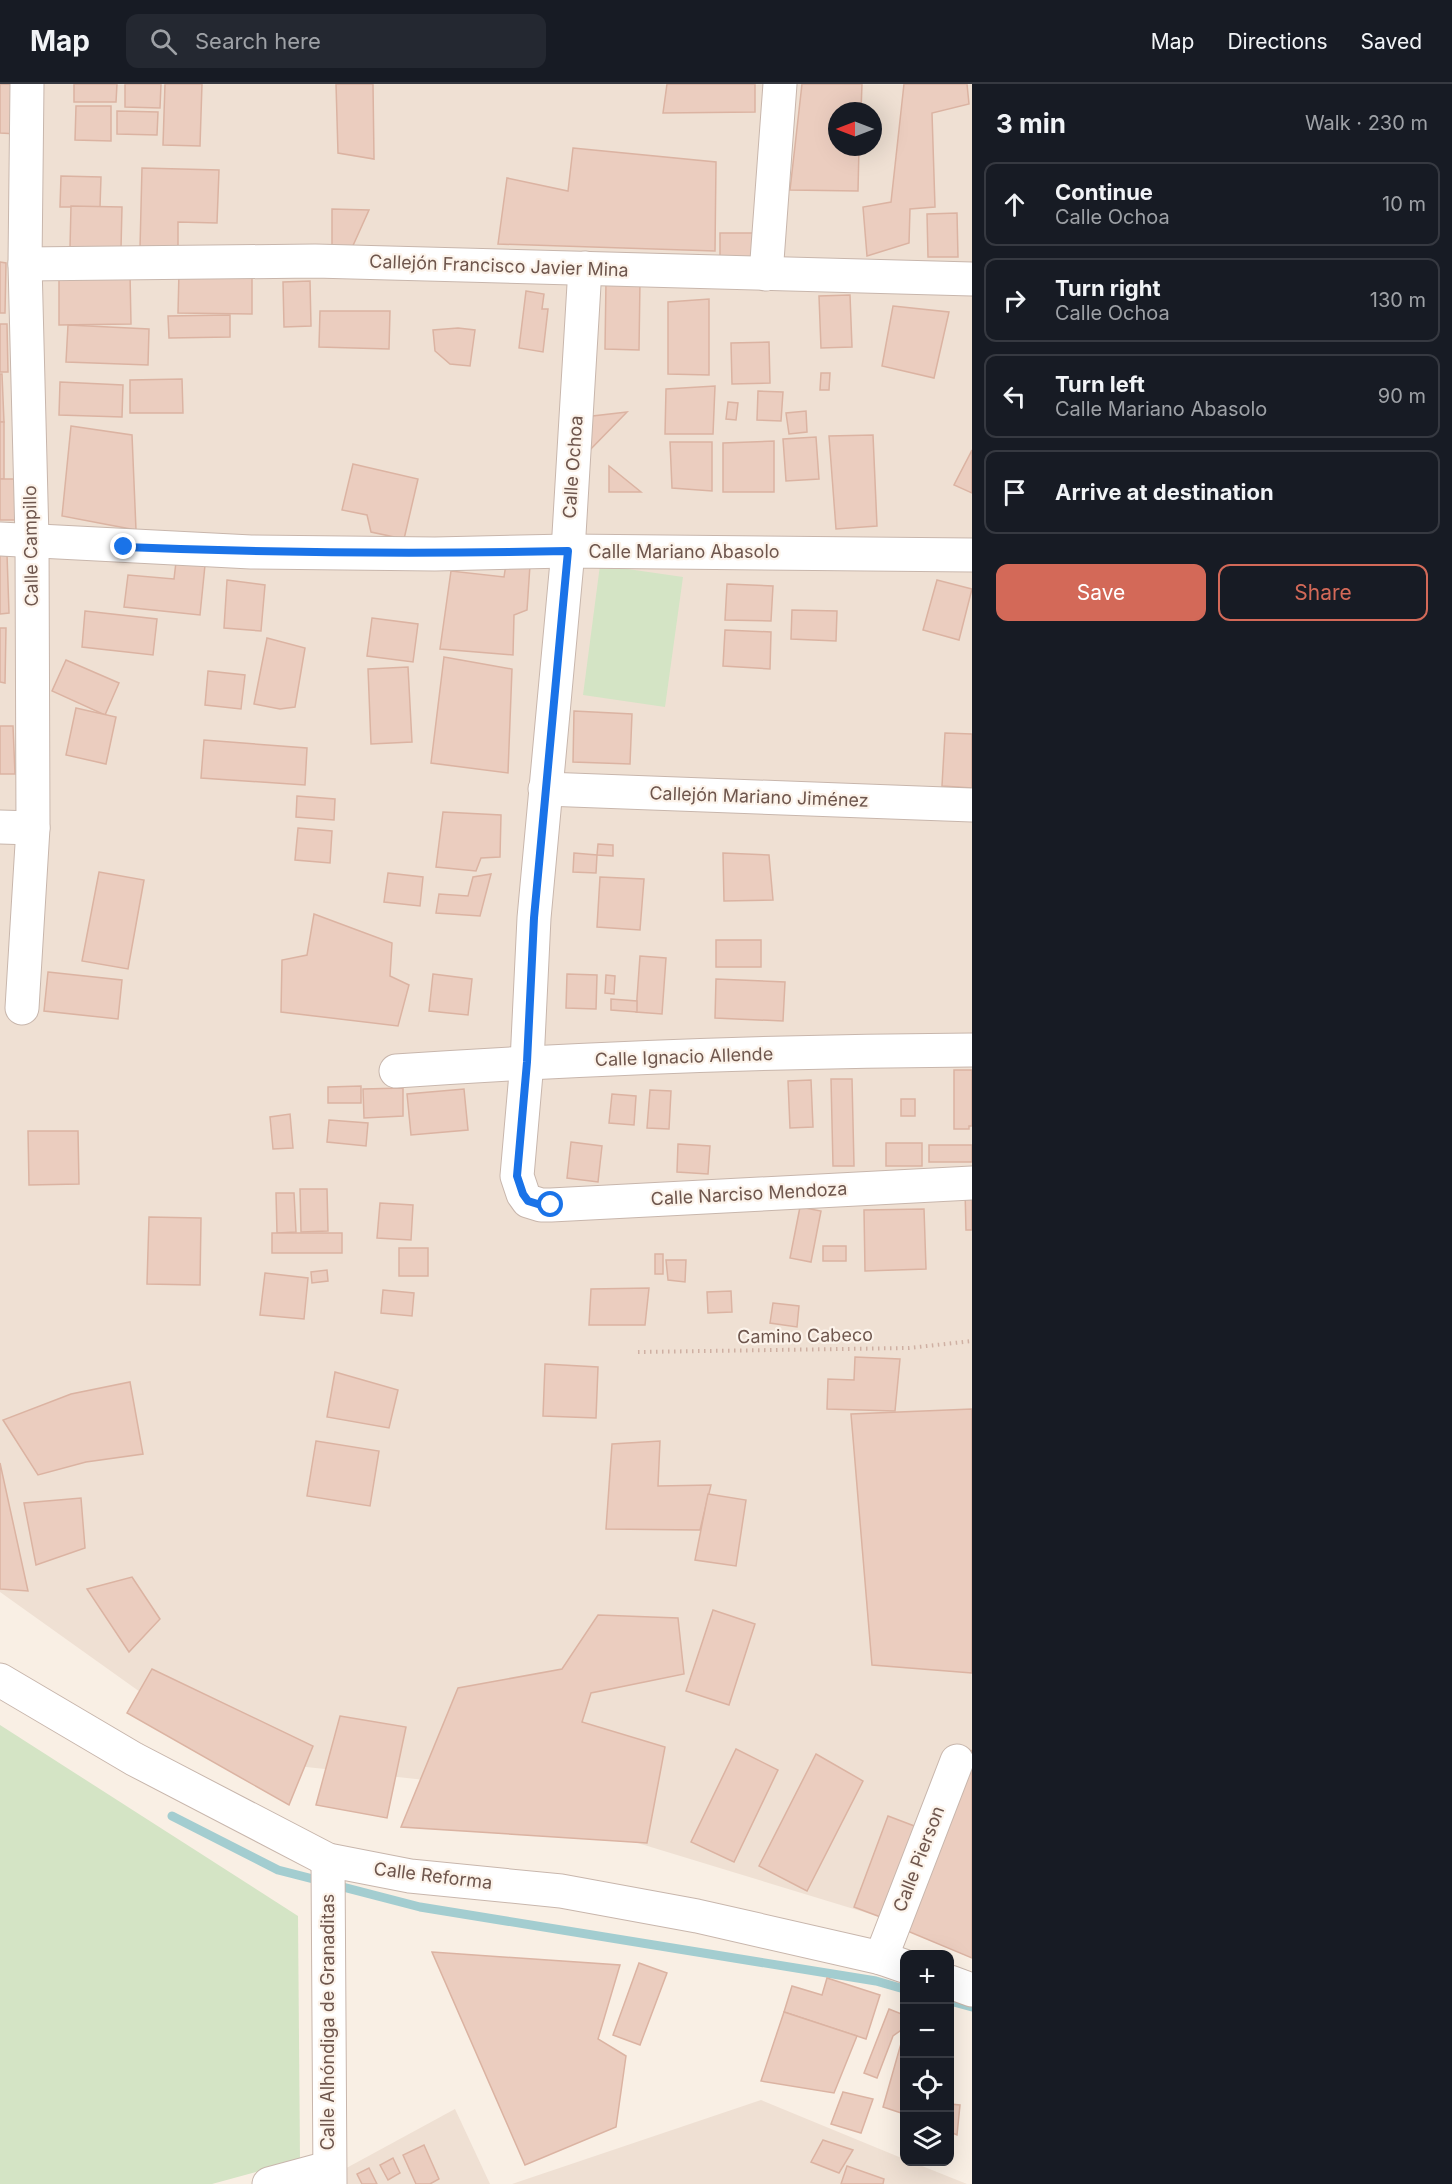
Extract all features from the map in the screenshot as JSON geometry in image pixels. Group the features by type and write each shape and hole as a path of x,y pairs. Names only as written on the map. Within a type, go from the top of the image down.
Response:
{"street":[{"name":"Calle Campillo","path":"22,1008 33,828 32,539 25,264 27,84"},
{"path":"766,274 780,84"},
{"name":"Callejón Francisco Javier Mina","path":"25,264 315,261 972,279"},
{"name":"Calle Ochoa","path":"528,1201 517,1176 527,1062 534,918 568,551 585,268"},
{"name":"Calle Mariano Abasolo","path":"0,539 251,552 435,554 568,551 972,555"},
{"name":"Callejón Mariano Jiménez","path":"545,789 972,805"},
{"path":"0,827 33,828"},
{"name":"Calle Ignacio Allende","path":"396,1071 527,1062 896,1050 972,1050"},
{"name":"Calle Narciso Mendoza","path":"528,1201 551,1205 972,1184"},
{"name":"Calle Reforma","path":"0,1680 134,1759 328,1860 410,1876 561,1891 697,1916 893,1962"},
{"name":"Calle Pierson","path":"893,1962 957,1761"},
{"name":"Calle Alhóndiga de Granaditas","path":"328,1860 329,2176"},
{"path":"954,1983 972,1990"},
{"path":"269,2184 329,2176"}],"path":[{"name":"Camino Cabeco","path":"638,1352 909,1348 972,1341"}],"shaded area":[{"path":"0,84 972,84 972,1945 434,1781 234,1759 0,1592"},
{"path":"761,2100 900,2157 900,2166 922,2166 967,2184 512,2184"},
{"path":"455,2109 490,2184 317,2184"}],"green space":[{"path":"600,565 683,577 665,707 583,695"},
{"path":"0,1725 298,1916 300,2160 212,2184 0,2184"}],"building":[{"path":"0,84 18,84 17,134 0,133"},
{"path":"74,84 117,84 116,102 74,102"},
{"path":"125,84 161,84 160,108 125,107"},
{"path":"165,84 202,84 200,146 163,145"},
{"path":"336,84 373,84 374,159 338,153"},
{"path":"667,84 755,84 755,112 663,113"},
{"path":"802,84 862,84 861,102 828,102 828,156 859,156 858,191 790,190"},
{"path":"904,84 967,84 969,104 932,113 935,207 910,209 909,243 867,256 863,207 891,202"},
{"path":"76,106 111,106 111,141 75,140"},
{"path":"117,111 158,112 157,135 117,134"},
{"path":"573,148 716,162 715,251 498,244 507,178 568,191"},
{"path":"142,168 219,170 217,223 178,222 178,249 140,248"},
{"path":"61,176 101,177 100,207 60,207"},
{"path":"71,206 122,207 121,249 70,248"},
{"path":"332,209 369,210 351,250 332,250"},
{"path":"957,213 958,257 928,257 927,214"},
{"path":"720,233 754,233 754,257 720,257"},
{"path":"0,262 6,263 5,313 0,313"},
{"path":"179,272 252,273 252,314 178,313"},
{"path":"130,274 131,324 59,325 59,275"},
{"path":"310,281 311,326 284,327 283,282"},
{"path":"606,281 640,281 639,350 605,349"},
{"path":"526,291 544,294 542,309 548,309 543,352 519,348"},
{"path":"850,295 852,347 821,348 819,296"},
{"path":"709,299 709,375 668,374 668,302"},
{"path":"893,306 949,312 934,378 882,366"},
{"path":"320,311 390,311 389,349 319,347"},
{"path":"230,315 230,337 169,338 168,316"},
{"path":"0,324 7,324 8,372 0,372"},
{"path":"68,325 149,329 148,365 66,362"},
{"path":"458,328 475,330 470,366 450,364 435,351 433,330"},
{"path":"769,342 770,383 732,384 731,343"},
{"path":"821,373 830,373 829,390 820,390"},
{"path":"0,374 2,374 4,422 0,422"},
{"path":"182,379 183,413 130,413 130,380"},
{"path":"60,382 123,385 122,417 59,415"},
{"path":"715,386 713,434 665,434 666,389"},
{"path":"758,391 783,392 781,421 757,420"},
{"path":"728,402 738,403 736,420 726,419"},
{"path":"806,411 807,432 789,434 786,413"},
{"path":"627,412 582,458 584,417"},
{"path":"0,422 4,422 4,479 0,479"},
{"path":"71,426 132,435 136,530 62,516"},
{"path":"873,435 877,526 836,529 829,436"},
{"path":"816,437 819,479 786,481 783,439"},
{"path":"774,441 774,492 723,492 723,443"},
{"path":"670,442 712,442 712,491 672,488"},
{"path":"972,450 972,493 954,485"},
{"path":"353,464 418,479 404,539 371,532 367,515 342,510"},
{"path":"609,466 641,492 609,492"},
{"path":"0,479 21,479 22,520 0,520"},
{"path":"0,554 7,554 9,613 0,614"},
{"path":"176,562 205,565 200,615 124,607 128,575 174,579"},
{"path":"506,564 530,565 527,610 514,615 513,655 440,649 451,571 504,577"},
{"path":"227,580 265,585 261,631 224,628"},
{"path":"937,580 972,589 959,640 923,630"},
{"path":"727,584 773,586 771,621 725,620"},
{"path":"792,610 837,611 836,641 791,639"},
{"path":"85,611 157,619 153,655 82,647"},
{"path":"372,618 418,624 413,662 367,656"},
{"path":"0,628 6,628 5,683 0,682"},
{"path":"725,630 771,632 770,669 723,666"},
{"path":"267,638 305,648 295,707 280,709 254,704"},
{"path":"444,657 512,669 508,773 431,763"},
{"path":"66,660 119,683 105,715 52,691"},
{"path":"408,667 412,742 371,744 368,669"},
{"path":"208,671 245,675 241,709 205,705"},
{"path":"76,708 116,717 106,764 66,755"},
{"path":"574,711 632,714 630,764 573,762"},
{"path":"0,726 13,726 15,774 0,774"},
{"path":"945,733 972,734 972,788 942,786"},
{"path":"204,740 307,748 305,785 201,778"},
{"path":"297,796 335,799 334,820 296,817"},
{"path":"443,812 501,815 500,857 481,858 476,871 436,867"},
{"path":"298,828 332,831 330,863 295,860"},
{"path":"598,844 613,845 613,856 597,855"},
{"path":"574,853 597,855 596,873 573,872"},
{"path":"723,853 769,855 773,900 724,901"},
{"path":"99,872 144,880 128,969 82,961"},
{"path":"388,873 423,877 420,906 384,902"},
{"path":"491,874 480,916 436,913 439,894 468,896 473,877"},
{"path":"600,877 644,879 640,930 597,927"},
{"path":"314,914 392,943 390,976 409,985 398,1026 281,1012 282,960 307,955"},
{"path":"716,940 761,940 761,967 716,967"},
{"path":"640,956 666,958 662,1014 636,1012"},
{"path":"48,972 122,980 118,1019 44,1011"},
{"path":"433,974 472,979 468,1015 429,1011"},
{"path":"567,974 597,975 596,1009 566,1008"},
{"path":"606,975 615,976 614,994 605,993"},
{"path":"716,979 785,982 783,1021 715,1018"},
{"path":"611,999 637,1001 637,1012 611,1010"},
{"path":"954,1070 972,1070 972,1126 969,1126 969,1129 954,1129"},
{"path":"831,1079 852,1079 854,1166 833,1166"},
{"path":"811,1080 813,1127 790,1128 788,1081"},
{"path":"361,1086 361,1103 328,1103 328,1087"},
{"path":"403,1088 403,1116 364,1118 363,1089"},
{"path":"464,1089 468,1130 411,1135 407,1094"},
{"path":"650,1090 671,1091 669,1129 647,1128"},
{"path":"612,1094 636,1096 634,1125 609,1123"},
{"path":"901,1099 915,1099 915,1116 901,1116"},
{"path":"290,1114 293,1148 273,1149 270,1117"},
{"path":"329,1120 368,1123 366,1146 327,1142"},
{"path":"28,1131 78,1131 79,1184 29,1185"},
{"path":"571,1142 602,1146 598,1182 567,1178"},
{"path":"886,1143 922,1143 922,1166 886,1166"},
{"path":"678,1144 710,1146 708,1174 677,1172"},
{"path":"929,1145 972,1145 972,1162 929,1162"},
{"path":"300,1189 327,1189 328,1231 301,1232"},
{"path":"965,1190 972,1190 972,1230 966,1230"},
{"path":"276,1193 294,1193 296,1232 277,1233"},
{"path":"380,1203 413,1205 411,1240 377,1238"},
{"path":"800,1207 821,1211 811,1262 790,1258"},
{"path":"924,1209 926,1269 865,1271 864,1210"},
{"path":"149,1217 201,1218 200,1285 147,1284"},
{"path":"272,1233 342,1233 342,1253 272,1253"},
{"path":"823,1246 846,1246 846,1261 823,1261"},
{"path":"399,1248 428,1248 428,1276 399,1276"},
{"path":"655,1254 663,1254 663,1274 655,1274"},
{"path":"666,1260 686,1260 685,1282 668,1280"},
{"path":"327,1270 328,1281 312,1283 311,1272"},
{"path":"265,1273 308,1278 304,1319 260,1315"},
{"path":"649,1288 645,1325 589,1325 591,1289"},
{"path":"383,1290 414,1293 412,1316 381,1313"},
{"path":"731,1291 732,1312 708,1313 707,1292"},
{"path":"773,1303 799,1306 797,1327 770,1323"},
{"path":"855,1357 900,1359 895,1411 827,1409 828,1379 854,1380"},
{"path":"545,1364 598,1367 596,1418 543,1416"},
{"path":"335,1372 398,1390 389,1428 327,1417"},
{"path":"130,1382 143,1454 86,1462 38,1475 3,1420 71,1394"},
{"path":"972,1409 972,1673 872,1665 851,1414"},
{"path":"316,1441 379,1451 370,1506 307,1496"},
{"path":"660,1441 658,1486 711,1485 700,1530 606,1529 612,1444"},
{"path":"0,1463 28,1591 0,1589"},
{"path":"708,1494 746,1500 736,1566 695,1560"},
{"path":"81,1498 85,1548 36,1565 24,1503"},
{"path":"132,1577 160,1619 129,1652 87,1589"},
{"path":"713,1610 755,1624 729,1705 686,1691"},
{"path":"598,1615 678,1618 684,1674 591,1693 582,1722 665,1747 647,1843 401,1827 458,1688 562,1669"},
{"path":"152,1669 313,1746 289,1805 127,1713"},
{"path":"340,1716 406,1727 387,1818 316,1805"},
{"path":"736,1749 778,1770 734,1862 691,1842"},
{"path":"972,1750 972,1958 898,1927"},
{"path":"816,1754 863,1781 807,1891 759,1866"},
{"path":"888,1816 925,1830 891,1921 854,1907"},
{"path":"432,1952 620,1965 598,2039 626,2056 616,2127 525,2165"},
{"path":"639,1963 667,1973 640,2045 613,2035"},
{"path":"827,1978 880,1995 866,2039 784,2012 792,1986 822,1995"},
{"path":"889,2009 900,2013 900,2031 893,2036 877,2078 864,2073"},
{"path":"784,2012 857,2036 834,2093 761,2081"},
{"path":"900,2047 900,2113 883,2107"},
{"path":"843,2092 873,2099 861,2133 831,2124"},
{"path":"954,2104 960,2105 957,2135 954,2134"},
{"path":"823,2140 853,2150 839,2173 811,2162"},
{"path":"424,2145 439,2179 430,2184 416,2184 403,2155"},
{"path":"393,2158 400,2173 388,2180 380,2165"},
{"path":"847,2166 884,2179 883,2184 841,2184"},
{"path":"369,2168 377,2184 362,2184 357,2174"}],"waterway":[{"path":"172,1816 278,1870 321,1881"},
{"path":"335,1885 420,1907 876,1981 900,1988"},
{"path":"954,2002 972,2007"}],"route":[{"path":"124,547 251,552 435,554 568,551 534,918 527,1062 517,1176 528,1201 534,1204 551,1205"}]}
